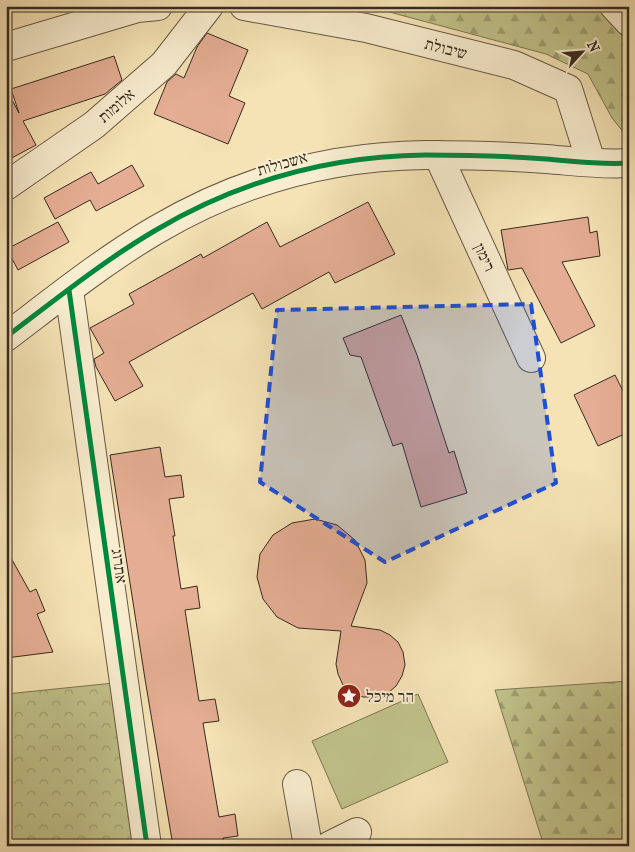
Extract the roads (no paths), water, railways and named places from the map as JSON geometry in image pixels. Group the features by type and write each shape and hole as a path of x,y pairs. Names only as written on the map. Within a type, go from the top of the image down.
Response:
{"street":[{"path":"6,48 138,8 158,6"},
{"name":"אלומות","path":"6,186 94,125 164,64 209,6"},
{"name":"שיבולת","path":"244,6 366,28 514,65 568,90 614,163"},
{"path":"614,6 629,22"},
{"name":"אשכולות","path":"6,338 95,269 156,230 213,200 266,179 318,165 353,160 438,155 614,163"},
{"name":"רימון","path":"438,155 531,358"},
{"name":"אתרוג","path":"69,290 146,846"},
{"path":"297,784 308,846"},
{"path":"329,846 357,832"}],"place":[{"name":"הר מיכל","path":"349,696"}]}
